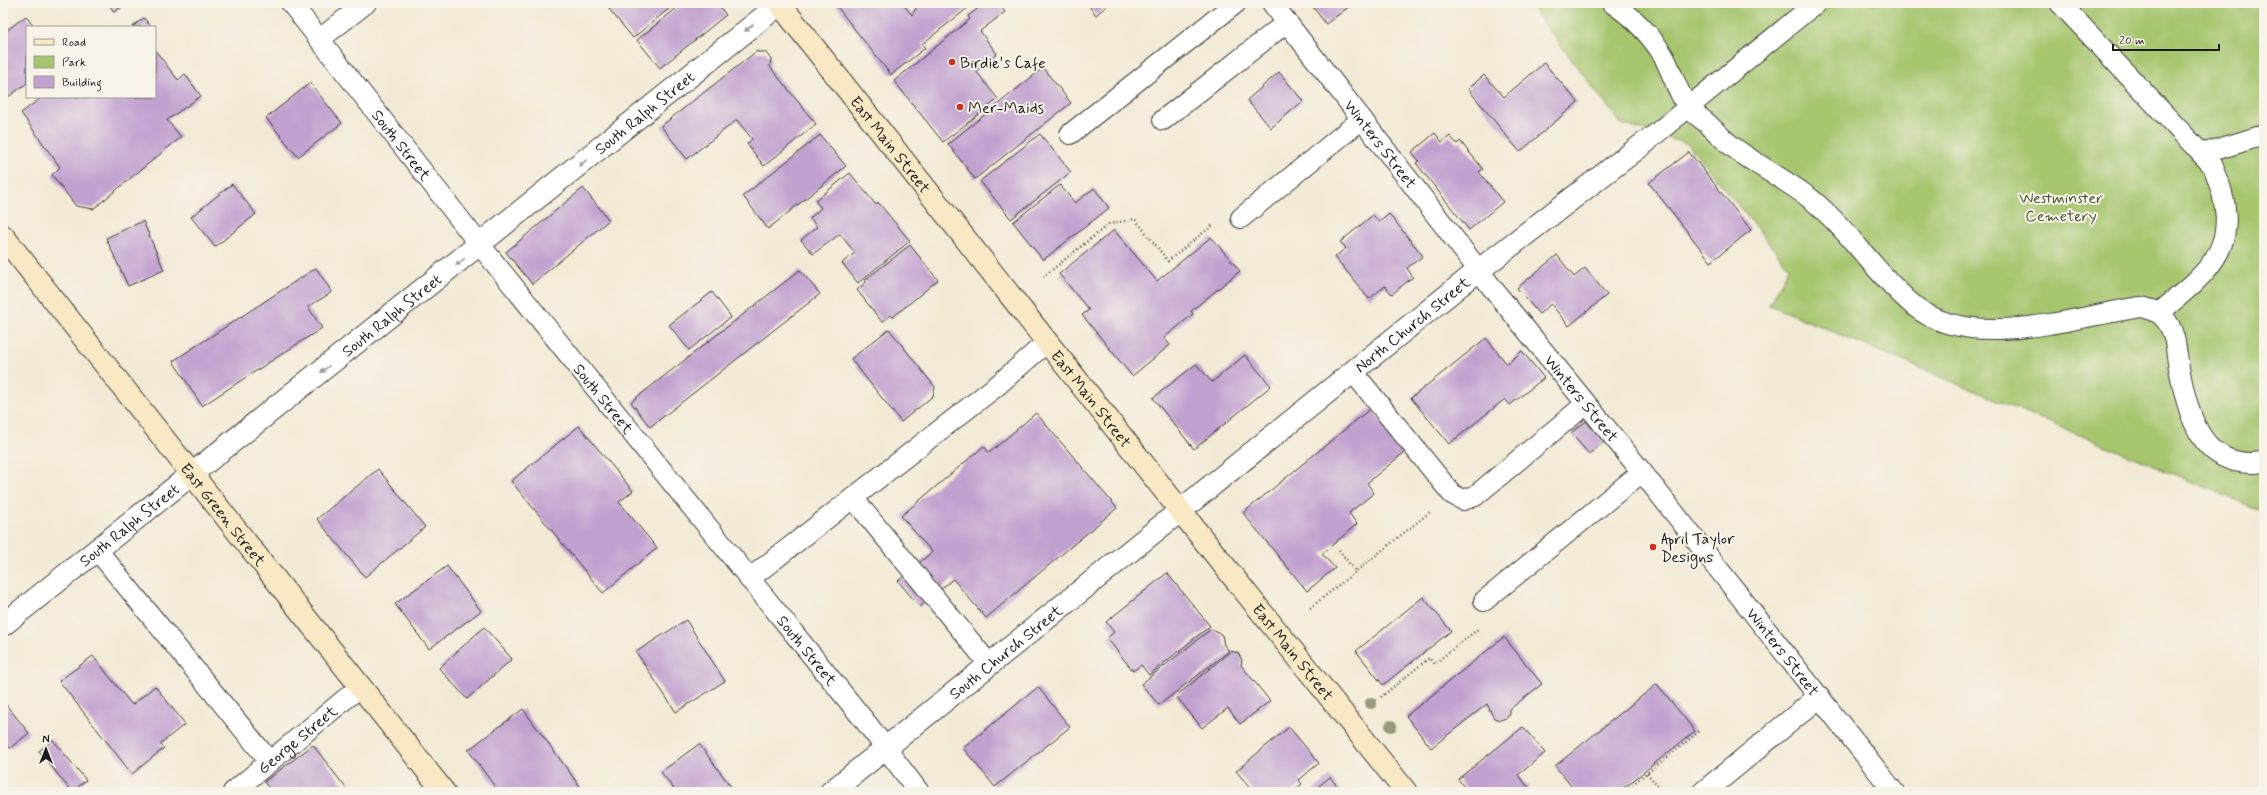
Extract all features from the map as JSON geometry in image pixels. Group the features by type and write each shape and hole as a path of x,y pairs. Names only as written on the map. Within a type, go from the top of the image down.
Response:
{"main road":[{"name":"East Main Street","path":"780,3 1180,510 1406,792"},
{"name":"East Green Street","path":"3,236 193,473 444,792"}],"street":[{"name":"South Ralph Street","path":"3,625 480,246 780,3"},
{"name":"North Church Street","path":"1180,510 1479,270 1647,141"},
{"name":"South Church Street","path":"831,792 1180,510"},
{"path":"1704,792 1819,697"}],"lane":[{"name":"South Street","path":"291,3 480,246 919,792"},
{"path":"320,39 366,3"},
{"path":"1070,134 1236,3"},
{"name":"Winters Street","path":"1272,3 1479,270 1642,472 1894,792"},
{"path":"1612,3 1647,32 1663,55 1688,107 1733,147 1784,179 1812,201 1852,237 1885,278 1914,306 1940,321 1967,328 1996,328 2039,325 2141,307 2155,310 2165,318 2172,332 2187,407 2200,434 2214,452 2230,461 2250,464 2264,462"},
{"path":"1647,141 1816,3"},
{"path":"2060,3 2213,166 2225,203 2227,221 2223,242 2200,278 2159,313"},
{"path":"1163,120 1287,22"},
{"path":"1241,218 1362,119"},
{"path":"2202,154 2264,135"},
{"path":"749,579 999,384 1047,342"},
{"path":"1353,372 1452,494 1463,500 1475,496 1586,404"},
{"path":"1484,601 1642,472"},
{"path":"852,498 989,664"},
{"path":"98,551 270,762"},
{"name":"George Street","path":"233,792 361,686"}],"path":[{"path":"1043,277 1109,224 1135,220 1168,261 1222,218 1241,218"},
{"path":"1310,608 1452,494"},
{"path":"1339,550 1356,572"},
{"path":"1381,697 1429,658 1434,664 1481,627"},
{"path":"1623,792 1700,731"},
{"path":"1647,773 1662,792"}],"green space":[{"name":"Westminster Cemetery","path":"1528,3 2264,3 2264,512 1769,305 1789,268 1688,144 1621,124"}],"building":[{"path":"108,3 128,3 114,12"},
{"path":"617,3 676,3 633,38 609,9"},
{"path":"683,3 717,3 726,15 660,68 637,40"},
{"path":"834,3 902,3 912,15 919,3 974,3 922,44 925,48 891,75"},
{"name":"Birdie's Cafe","path":"985,3 997,3 1005,12 980,31 997,54 976,71 998,99 943,142 894,81 970,19 968,16"},
{"path":"1087,3 1110,3 1096,15"},
{"path":"1310,3 1354,3 1326,24"},
{"path":"26,16 33,26 26,26 26,84 4,100 3,33"},
{"path":"144,18 150,26 133,26"},
{"path":"156,51 178,80 185,74 201,96 167,120 181,137 93,209 76,206 52,175 60,167 21,113 41,98 156,98"},
{"path":"757,51 765,52 771,59 770,67 816,124 764,166 747,144 752,139 737,120 687,159 661,126"},
{"path":"1544,63 1578,102 1520,152 1468,89 1484,75 1504,97"},
{"path":"1043,68 1071,103 975,179 948,144"},
{"path":"1279,72 1303,101 1271,128 1247,100"},
{"path":"310,83 342,123 298,157 266,118"},
{"path":"1435,133 1442,142 1450,136 1457,144 1460,141 1483,169 1479,172 1503,202 1469,230 1416,163 1419,161 1412,152"},
{"path":"1040,134 1071,172 1011,219 980,181"},
{"path":"820,135 846,166 768,229 743,196"},
{"path":"1689,152 1751,230 1711,262 1649,183"},
{"path":"850,173 876,205 878,202 910,241 858,283 842,263 855,253 840,234 813,254 801,240 817,227 810,218 821,208 815,201"},
{"path":"232,184 256,214 215,247 191,217"},
{"path":"1060,185 1075,203 1094,188 1109,208 1043,260 1013,222"},
{"path":"583,188 609,220 532,284 506,252"},
{"path":"1389,214 1423,256 1407,268 1413,277 1392,294 1385,286 1369,299 1335,257 1346,248 1340,242 1373,215 1379,222"},
{"path":"143,221 164,270 128,286 106,238"},
{"path":"1114,230 1157,281 1211,237 1240,271 1191,311 1193,314 1164,338 1170,345 1132,376 1082,315 1089,310 1059,274"},
{"path":"910,245 938,280 893,317 891,315 882,322 857,290 866,282 865,280"},
{"path":"1557,255 1574,277 1585,268 1607,295 1569,326 1551,304 1539,314 1517,288"},
{"path":"316,268 332,292 308,307 322,328 202,406 173,361"},
{"path":"800,270 820,294 650,427 631,402"},
{"path":"712,292 731,317 689,350 669,325"},
{"path":"889,329 935,387 933,396 901,422 851,359"},
{"path":"1486,338 1507,364 1522,351 1544,378 1510,405 1505,399 1449,444 1411,398"},
{"path":"1245,355 1271,386 1194,449 1153,398 1196,364 1212,382"},
{"path":"1371,408 1406,451 1367,483 1374,493 1349,513 1357,524 1322,554 1335,568 1307,591 1243,513"},
{"path":"1036,413 1117,508 986,618 953,579 920,607 898,581 932,552 901,516 984,446 989,453"},
{"path":"1586,421 1604,442 1589,454 1571,433"},
{"path":"579,426 633,491 619,502 657,548 603,593 511,481"},
{"path":"378,469 425,527 365,577 317,519"},
{"path":"447,566 481,611 429,649 395,604"},
{"path":"1167,573 1210,626 1149,675 1141,665 1133,671 1107,638 1114,632 1106,622"},
{"path":"1423,597 1451,631 1383,685 1356,651"},
{"path":"686,620 725,681 676,712 636,652"},
{"path":"484,627 512,659 467,699 439,668"},
{"path":"1211,629 1222,635 1224,645 1229,651 1159,705 1141,684"},
{"path":"1504,637 1542,684 1510,709 1510,715 1506,718 1500,720 1494,718 1487,704 1431,748 1406,716"},
{"path":"1231,651 1238,653 1242,660 1241,665 1270,701 1240,724 1228,708 1202,728 1176,696"},
{"path":"93,656 132,705 155,686 185,724 160,744 164,748 132,774 59,681"},
{"path":"1657,684 1695,731 1619,792 1576,792 1555,766"},
{"path":"1038,687 1070,727 995,787 963,748"},
{"path":"3,701 29,733 10,748 3,741"},
{"path":"523,709 584,792 499,792 468,750"},
{"path":"1289,727 1319,763 1299,780 1302,784 1292,792 1254,792 1236,771"},
{"path":"1523,727 1545,753 1518,775 1529,788 1524,792 1468,792 1458,779"},
{"path":"53,740 86,780 72,792 39,751"},
{"path":"699,744 735,792 676,792 661,772"},
{"path":"313,745 349,792 272,792 264,782"},
{"path":"1330,777 1342,792 1311,792"}],"place":[{"name":"Birdie's Cafe","path":"952,62"},
{"name":"Mer-Maids","path":"960,107"},
{"name":"April Taylor Designs","path":"1653,547"}]}
